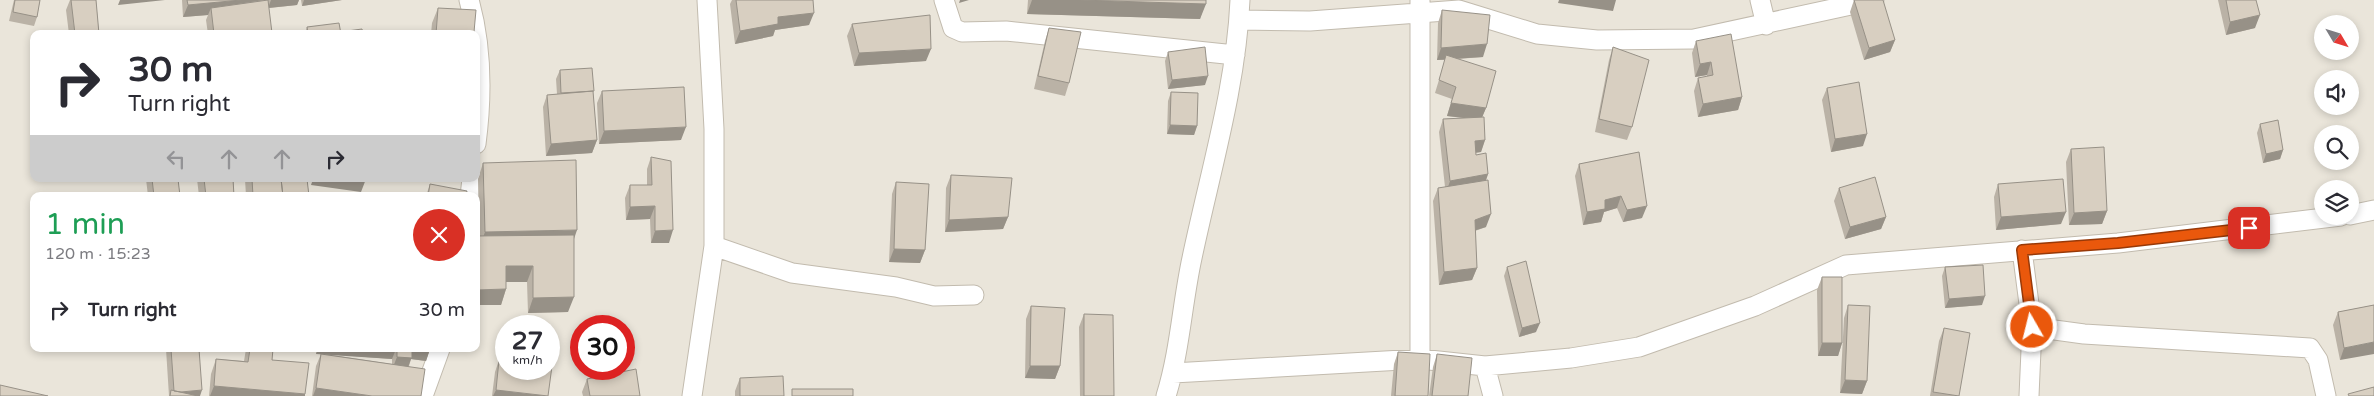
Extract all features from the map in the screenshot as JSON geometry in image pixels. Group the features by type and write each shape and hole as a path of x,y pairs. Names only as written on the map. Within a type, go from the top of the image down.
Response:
{"street":[{"path":"469,0 477,30"},
{"path":"692,396 714,246 714,129 707,0"},
{"path":"944,0 953,28 962,32 1006,31 1235,55"},
{"path":"1166,396 1174,373 1192,259 1214,162 1235,55 1240,0"},
{"path":"1760,0 1766,24"},
{"path":"1239,20 1310,21 1420,6 1459,10 1537,34 1597,40 1694,39 1874,0"},
{"path":"1420,6 1420,359"},
{"path":"2359,212 2374,210"},
{"path":"1174,373 1420,359 1485,366 1571,358 1639,347 1755,306 1846,265 2118,243 2314,219"},
{"path":"714,246 792,273 896,287 934,296 974,295"},
{"path":"2022,250 2032,327 2029,396"},
{"path":"2032,327 2084,334 2310,348 2318,360 2326,396"},
{"path":"424,396 439,352"},
{"path":"1485,366 1494,396"}],"shaded area":[{"path":"0,0 2374,0 2374,396 0,396"}],"building":[{"path":"15,0 40,0 37,17 13,12"},
{"path":"71,0 96,0 99,30 75,30"},
{"path":"187,0 241,0 188,5"},
{"path":"268,0 272,30 214,30 211,8"},
{"path":"736,0 813,0 814,13 778,17 778,24 740,31"},
{"path":"1080,0 1206,0 1206,4"},
{"path":"1854,0 1883,0 1895,40 1869,48"},
{"path":"2226,0 2256,0 2260,15 2230,22"},
{"path":"438,8 476,10 474,30 436,30"},
{"path":"1442,10 1490,15 1487,44 1441,48"},
{"path":"930,15 931,49 859,53 852,24"},
{"path":"339,23 340,30 307,30 307,27"},
{"path":"1049,28 1081,32 1069,83 1038,76"},
{"path":"1731,34 1742,97 1703,104 1698,78 1713,75 1711,62 1700,64 1696,41"},
{"path":"1205,47 1208,76 1172,80 1168,52"},
{"path":"1613,47 1649,60 1632,127 1599,119"},
{"path":"1446,55 1496,71 1486,108 1451,103 1456,87 1439,80"},
{"path":"592,68 594,91 561,93 560,70"},
{"path":"1859,82 1867,134 1835,139 1827,88"},
{"path":"684,87 686,127 604,131 602,91"},
{"path":"593,91 597,140 551,144 547,95"},
{"path":"1171,92 1198,93 1197,126 1170,125"},
{"path":"1484,117 1485,140 1475,141 1476,155 1486,153 1488,174 1450,181 1443,119"},
{"path":"2278,120 2283,150 2266,154 2260,124"},
{"path":"2104,147 2107,211 2074,213 2071,149"},
{"path":"1639,152 1647,206 1627,210 1621,196 1605,200 1605,209 1587,212 1579,164"},
{"path":"651,157 671,161 673,230 655,231 655,206 630,207 630,185 652,185"},
{"path":"576,160 577,230 485,232 483,163"},
{"path":"951,175 1012,178 1008,217 949,220"},
{"path":"1875,177 1886,217 1850,227 1839,188"},
{"path":"2063,179 2066,212 2001,217 1998,184"},
{"path":"1488,180 1491,214 1475,220 1477,268 1444,272 1438,188"},
{"path":"152,182 178,182 180,192 154,192"},
{"path":"204,182 233,182 234,192 206,192"},
{"path":"252,182 281,182 283,192 253,192"},
{"path":"281,182 307,182 309,192 283,192"},
{"path":"896,182 929,184 925,250 894,249"},
{"path":"430,184 467,191 467,192 429,192"},
{"path":"574,235 574,297 533,298 533,266 506,266 506,289 480,290 480,236"},
{"path":"1526,261 1540,323 1522,328 1507,267"},
{"path":"1983,265 1985,296 1949,299 1945,267"},
{"path":"1822,277 1842,277 1842,343 1822,343"},
{"path":"1848,305 1870,306 1867,381 1845,380"},
{"path":"2374,305 2374,342 2344,348 2338,312"},
{"path":"1031,306 1065,308 1060,366 1030,366"},
{"path":"1084,314 1113,315 1114,396 1084,396"},
{"path":"1944,328 1970,333 1959,396 1933,392"},
{"path":"171,352 199,352 202,390 174,391"},
{"path":"250,352 273,352 272,360 309,363 305,394 214,386 216,359 248,362"},
{"path":"397,352 412,352 412,358 397,357"},
{"path":"1398,352 1430,354 1428,396 1395,396"},
{"path":"321,354 425,369 421,396 372,396 316,388"},
{"path":"1437,354 1472,358 1468,396 1432,396"},
{"path":"635,369 640,396 590,396 587,380 635,380"},
{"path":"783,376 784,396 740,396 740,378"},
{"path":"497,380 550,380 548,396 496,390"},
{"path":"0,385 48,396 0,396"},
{"path":"2374,387 2374,396 2349,396 2348,394"},
{"path":"792,389 853,389 853,396 792,396"},
{"path":"171,390 198,396 170,396"}],"route":[{"path":"2032,327 2022,250 2118,243 2249,228"}]}
